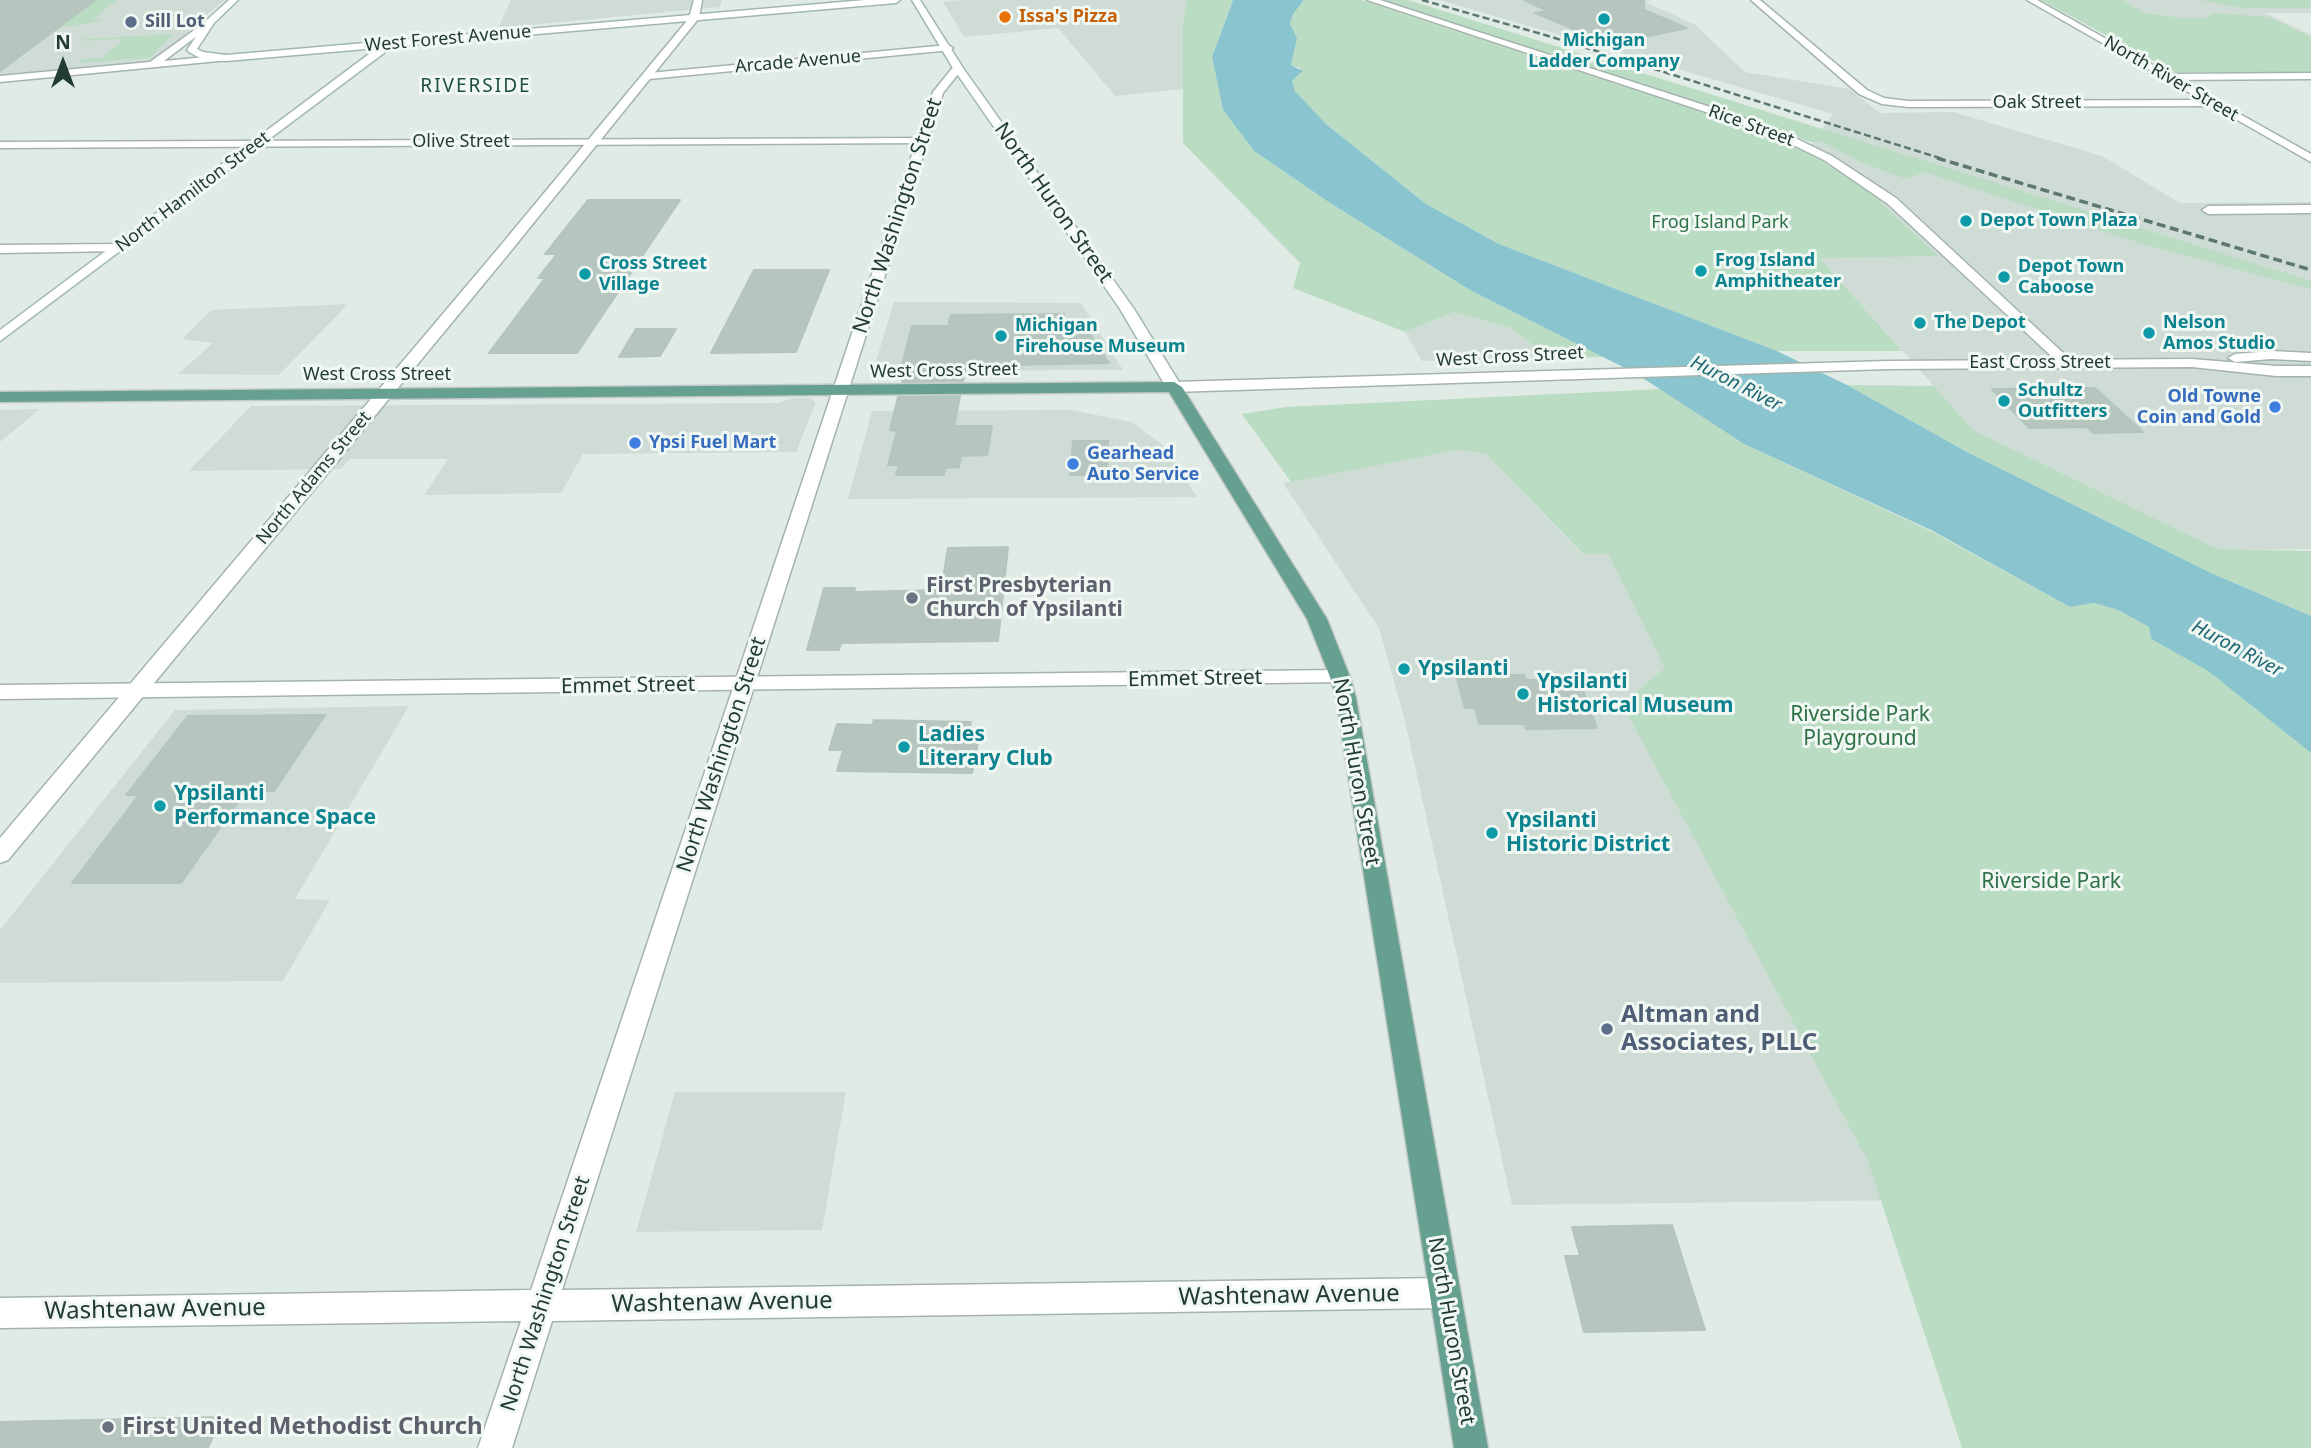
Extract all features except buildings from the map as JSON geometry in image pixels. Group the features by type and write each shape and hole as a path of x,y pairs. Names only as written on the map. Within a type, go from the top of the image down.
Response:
{"main road":[{"name":"West Cross Street","path":"0,397 1174,387"},
{"name":"North Huron Street","path":"1174,387 1317,619 1346,698 1471,1448"}],"street":[{"path":"226,58 200,55 192,50 211,21 233,0"},
{"name":"North Adams Street","path":"0,855 649,76 694,18 698,0"},
{"name":"West Forest Avenue","path":"1,79 896,0"},
{"name":"North Huron Street","path":"916,0 958,68 1127,309 1174,387"},
{"name":"Rice Street","path":"1371,0 1737,119 1783,136 1828,158 1892,201 2067,363"},
{"name":"Oak Street","path":"1755,0 1863,92 1882,101 1908,104 2213,103"},
{"name":"North River Street","path":"2031,0 2311,159"},
{"path":"152,65 165,58 195,30 211,21"},
{"name":"North Hamilton Street","path":"0,337 381,51 383,45"},
{"name":"Arcade Avenue","path":"649,76 948,48"},
{"name":"North Washington Street","path":"495,1448 937,92 958,68"},
{"path":"2168,77 2311,76"},
{"name":"Olive Street","path":"0,145 922,140"},
{"path":"2208,210 2311,209"},
{"path":"0,249 118,248"},
{"name":"East Cross Street","path":"2192,363 2256,355 2311,357"},
{"name":"East Cross Street","path":"1888,365 2192,363 2276,371 2311,371"},
{"name":"West Cross Street","path":"1174,387 1259,387 1592,372 1888,365"},
{"name":"Emmet Street","path":"0,692 1340,677"},
{"name":"Washtenaw Avenue","path":"0,1313 1444,1293"}],"shaded area":[{"path":"0,0 225,0 199,21 166,55 156,61 0,75"},
{"path":"511,0 722,0 720,7 498,28"},
{"path":"1187,0 1183,22 1183,89 1115,96 1058,28 964,37 943,2"},
{"path":"1439,0 1651,0 1645,2 1694,24 1745,72 1849,89 1880,113 1953,112 2102,156 2180,203 2311,202 2311,549 2217,550 1973,430 1819,257 1938,255 1869,192 1806,151 1833,114"},
{"path":"2067,0 2311,0 2311,13 2265,13 2311,35 2311,68"},
{"path":"894,302 1081,303 1123,370 873,371"},
{"path":"348,304 279,375 178,374 213,343 182,339 212,310"},
{"path":"1454,312 1511,328 1549,358 1422,361 1405,332"},
{"path":"794,398 810,398 816,402 796,452 583,454 561,493 424,495 448,459 350,459 341,469 189,471 251,406 778,403"},
{"path":"40,409 0,442 0,410"},
{"path":"1071,410 1131,422 1163,445 1197,497 848,499 872,411"},
{"path":"1457,450 1486,454 1582,554 1608,553 1648,630 1910,1200 1512,1205 1405,721 1379,628 1283,483"},
{"path":"409,706 295,899 330,900 283,981 0,983 0,930 175,710"},
{"path":"675,1092 846,1092 822,1230 636,1232"}],"green space":[{"path":"95,0 117,0 93,19 103,20 101,21 58,28"},
{"path":"1187,0 1233,0 1212,57 1223,110 1254,151 1330,203 1470,290 1605,357 1549,358 1511,328 1454,312 1405,332 1293,288 1300,263 1183,143 1183,22"},
{"name":"Frog Island Park","path":"1304,0 1361,0 1764,133 1806,151 1869,192 1939,256 1820,258 1902,351 1777,351 1499,244 1426,204 1326,124 1295,91 1292,81 1301,73 1300,68 1291,65 1297,38 1290,24 1293,14"},
{"path":"1380,0 1408,0 2311,281 2311,289 2146,245 1924,172 1906,179 1863,163 1820,141 1810,142 1762,123"},
{"path":"2041,0 2123,0 2144,13 2182,18 2205,18 2213,13 2269,17 2311,37 2311,72 2175,72"},
{"path":"2201,0 2309,0 2311,8 2241,8"},
{"path":"174,34 149,58 78,63 83,59 102,58 124,39 82,41 84,39"},
{"path":"1847,385 1934,386 1973,430 2217,549 2311,551 2311,616 2209,572 1967,452"},
{"name":"Riverside Park","path":"1660,389 1744,444 1931,531 2070,607 2094,603 2118,610 2149,627 2151,639 2208,671 2311,753 2311,1448 1962,1448 1868,1161 1622,704 1665,668 1608,554 1583,554 1486,454 1457,450 1291,482 1242,414 1286,407"}],"water":[{"name":"Huron River","path":"1233,0 1304,0 1293,14 1290,24 1297,38 1291,65 1303,71 1292,81 1295,91 1326,124 1426,204 1499,244 1777,351 1847,385 1967,452 2209,572 2311,616 2311,753 2208,671 2151,639 2149,627 2118,610 2094,603 2070,607 1931,530 1744,444 1635,373 1470,290 1330,203 1254,151 1223,110 1212,57"}],"railway":[{"path":"1422,0 1545,35 1943,159"},
{"path":"1937,158 2311,270"}],"place":[{"name":"Issa's Pizza","path":"1005,17"},
{"name":"Michigan Ladder Company","path":"1604,19"},
{"name":"Sill Lot","path":"131,22"},
{"name":"Depot Town Plaza","path":"1966,221"},
{"name":"Frog Island Amphitheater","path":"1701,271"},
{"name":"Cross Street Village","path":"585,274"},
{"name":"Depot Town Caboose","path":"2004,277"},
{"name":"The Depot","path":"1920,323"},
{"name":"Nelson Amos Studio","path":"2149,333"},
{"name":"Michigan Firehouse Museum","path":"1001,336"},
{"name":"Schultz Outfitters","path":"2004,401"},
{"name":"Old Towne Coin and Gold","path":"2275,407"},
{"name":"Ypsi Fuel Mart","path":"635,443"},
{"name":"Gearhead Auto Service","path":"1073,464"},
{"name":"First Presbyterian Church of Ypsilanti","path":"912,598"},
{"name":"Ypsilanti","path":"1404,669"},
{"name":"Ypsilanti Historical Museum","path":"1523,694"},
{"name":"Ladies Literary Club","path":"904,747"},
{"name":"Ypsilanti Performance Space","path":"160,806"},
{"name":"Ypsilanti Historic District","path":"1492,833"},
{"name":"Altman and Associates, PLLC","path":"1607,1029"},
{"name":"First United Methodist Church","path":"108,1427"}],"district":[{"name":"RIVERSIDE","path":"476,87"}],"park label":[{"name":"Riverside Park Playground","path":"1860,727"}]}
